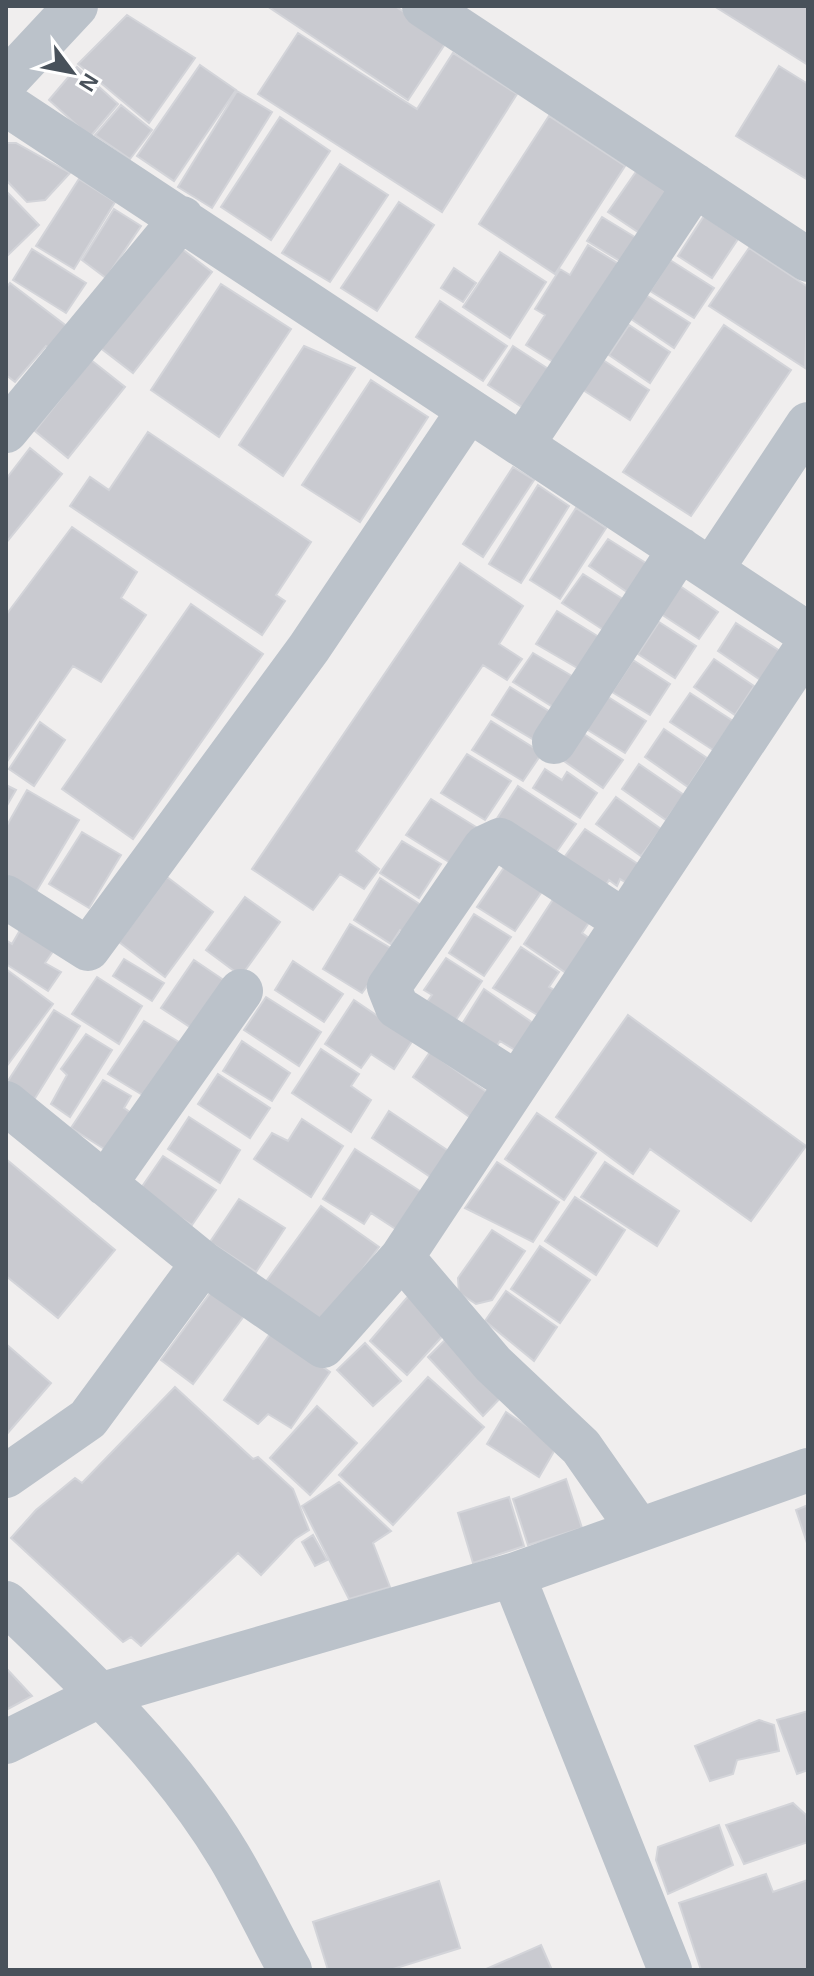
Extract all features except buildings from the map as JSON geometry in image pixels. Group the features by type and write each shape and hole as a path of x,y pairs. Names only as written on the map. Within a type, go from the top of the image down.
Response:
{"street":[{"path":"6,81 76,6"},
{"path":"424,6 808,260"},
{"path":"6,104 808,634"},
{"path":"522,445 695,185"},
{"path":"6,431 182,218"},
{"path":"6,897 88,949 309,648 469,410"},
{"path":"554,742 695,560 808,424"},
{"path":"6,1103 203,1263 323,1346 402,1257 515,1082 808,645"},
{"path":"515,1082 397,1007 389,987 485,847 500,840 624,921"},
{"path":"105,1184 241,991"},
{"path":"402,1257 493,1364 581,1447 639,1530"},
{"path":"6,1476 88,1419 203,1263"},
{"path":"6,1742 103,1694 513,1575 808,1470"},
{"path":"513,1575 670,1970"},
{"path":"6,1603 103,1694 214,1834 290,1970"}]}
